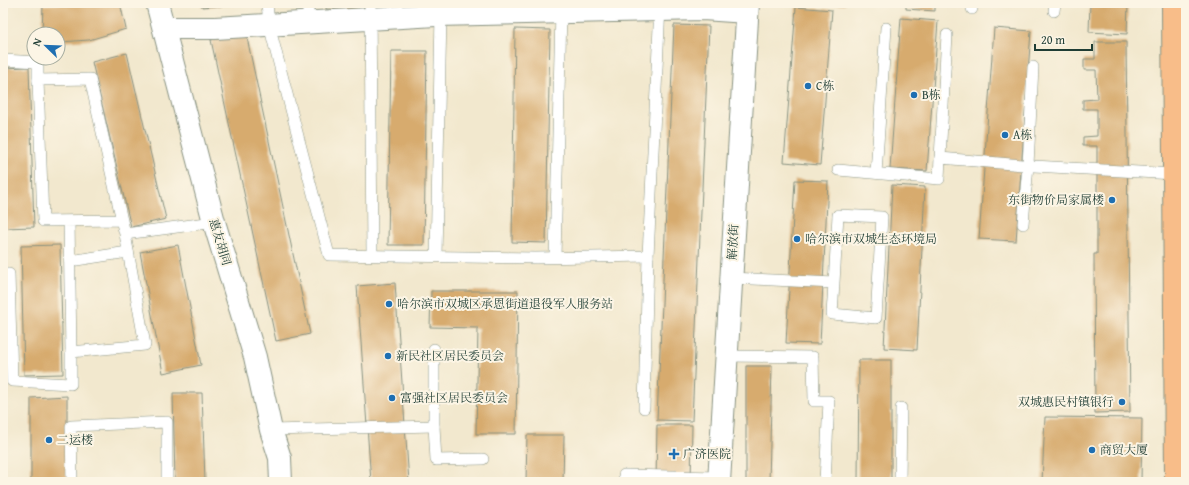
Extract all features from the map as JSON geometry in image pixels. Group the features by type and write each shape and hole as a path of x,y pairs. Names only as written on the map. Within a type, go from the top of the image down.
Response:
{"main road":[{"path":"1174,3 1176,482"}],"street":[{"name":"惠友胡同","path":"157,3 214,222 255,357 271,430 280,458 281,482"},
{"path":"164,28 215,28 269,25 308,13 434,11 489,8 550,9 660,6 703,9 748,7"},
{"name":"解放街","path":"719,479 748,7"}],"lane":[{"path":"267,3 269,25 329,255 555,258 648,256"},
{"path":"644,408 648,256 660,6"},
{"path":"550,9 555,258"},
{"path":"370,11 372,255"},
{"path":"434,11 436,256"},
{"path":"876,173 886,28"},
{"path":"838,170 939,179 947,35"},
{"path":"3,60 38,62 43,221 121,220"},
{"path":"1023,224 1034,67"},
{"path":"38,80 90,79 125,234 146,345 71,352"},
{"path":"940,158 1174,174"},
{"path":"838,215 882,217 876,318 832,314 834,283 838,215"},
{"path":"3,274 9,274 7,321 12,381 71,384 69,220"},
{"path":"125,234 214,222"},
{"path":"70,260 128,252"},
{"path":"731,278 834,283"},
{"path":"434,349 434,426 436,460 483,459"},
{"path":"726,356 813,357 814,401 829,401 825,482"},
{"path":"900,482 901,408"},
{"path":"72,482 71,426 167,422 167,482"},
{"path":"271,430 434,426"},
{"path":"624,475 719,479"}],"building":[{"path":"120,3 126,29 89,40 66,42 66,26 42,26 43,5"},
{"path":"202,3 234,3 234,5 202,7"},
{"path":"326,3 359,3 359,10 326,9"},
{"path":"845,3 845,5 829,4"},
{"path":"906,3 935,3 935,11 906,9"},
{"path":"1090,3 1128,3 1127,34 1089,32"},
{"name":"C栋","path":"796,7 832,10 820,165 784,162"},
{"name":"B栋","path":"901,18 938,21 927,171 890,169"},
{"path":"674,25 709,26 692,421 657,420"},
{"name":"A栋","path":"994,28 1031,31 1016,241 979,239"},
{"path":"515,29 550,30 546,243 512,242"},
{"path":"246,33 310,334 276,341 211,40"},
{"path":"1095,42 1126,42 1130,412 1095,413 1094,254 1097,254 1097,146 1083,146 1083,137 1097,136 1097,109 1083,109 1083,100 1097,99 1096,70 1084,70 1084,59 1095,59"},
{"path":"391,51 427,51 424,245 388,245"},
{"path":"127,53 166,219 131,227 92,62"},
{"path":"29,67 34,227 3,228 3,68"},
{"path":"795,180 828,181 820,344 786,343"},
{"path":"892,185 925,187 917,350 884,348"},
{"path":"60,245 63,374 24,375 21,246"},
{"path":"178,245 201,365 163,373 140,252"},
{"path":"395,283 409,482 371,482 357,286"},
{"path":"431,291 518,291 516,434 476,434 478,328 430,327"},
{"path":"859,360 891,360 891,482 858,482"},
{"path":"746,366 772,366 769,482 746,482"},
{"path":"173,393 202,393 205,482 175,482"},
{"name":"二运楼","path":"67,396 67,482 31,482 31,398"},
{"name":"商贸大厦","path":"1045,417 1142,418 1141,482 1042,482"},
{"name":"广济医院","path":"657,425 692,425 691,482 656,482"},
{"path":"527,435 564,435 563,482 526,482"}],"place":[{"name":"C栋","path":"808,86"},
{"name":"B栋","path":"914,95"},
{"name":"A栋","path":"1005,135"},
{"name":"东街物价局家属楼","path":"1112,200"},
{"name":"哈尔滨市双城生态环境局","path":"797,239"},
{"name":"哈尔滨市双城区承恩街道退役军人服务站","path":"389,304"},
{"name":"新民社区居民委员会","path":"388,356"},
{"name":"富强社区居民委员会","path":"392,398"},
{"name":"双城惠民村镇银行","path":"1122,402"},
{"name":"二运楼","path":"49,440"},
{"name":"商贸大厦","path":"1092,450"},
{"name":"广济医院","path":"674,454"}]}
